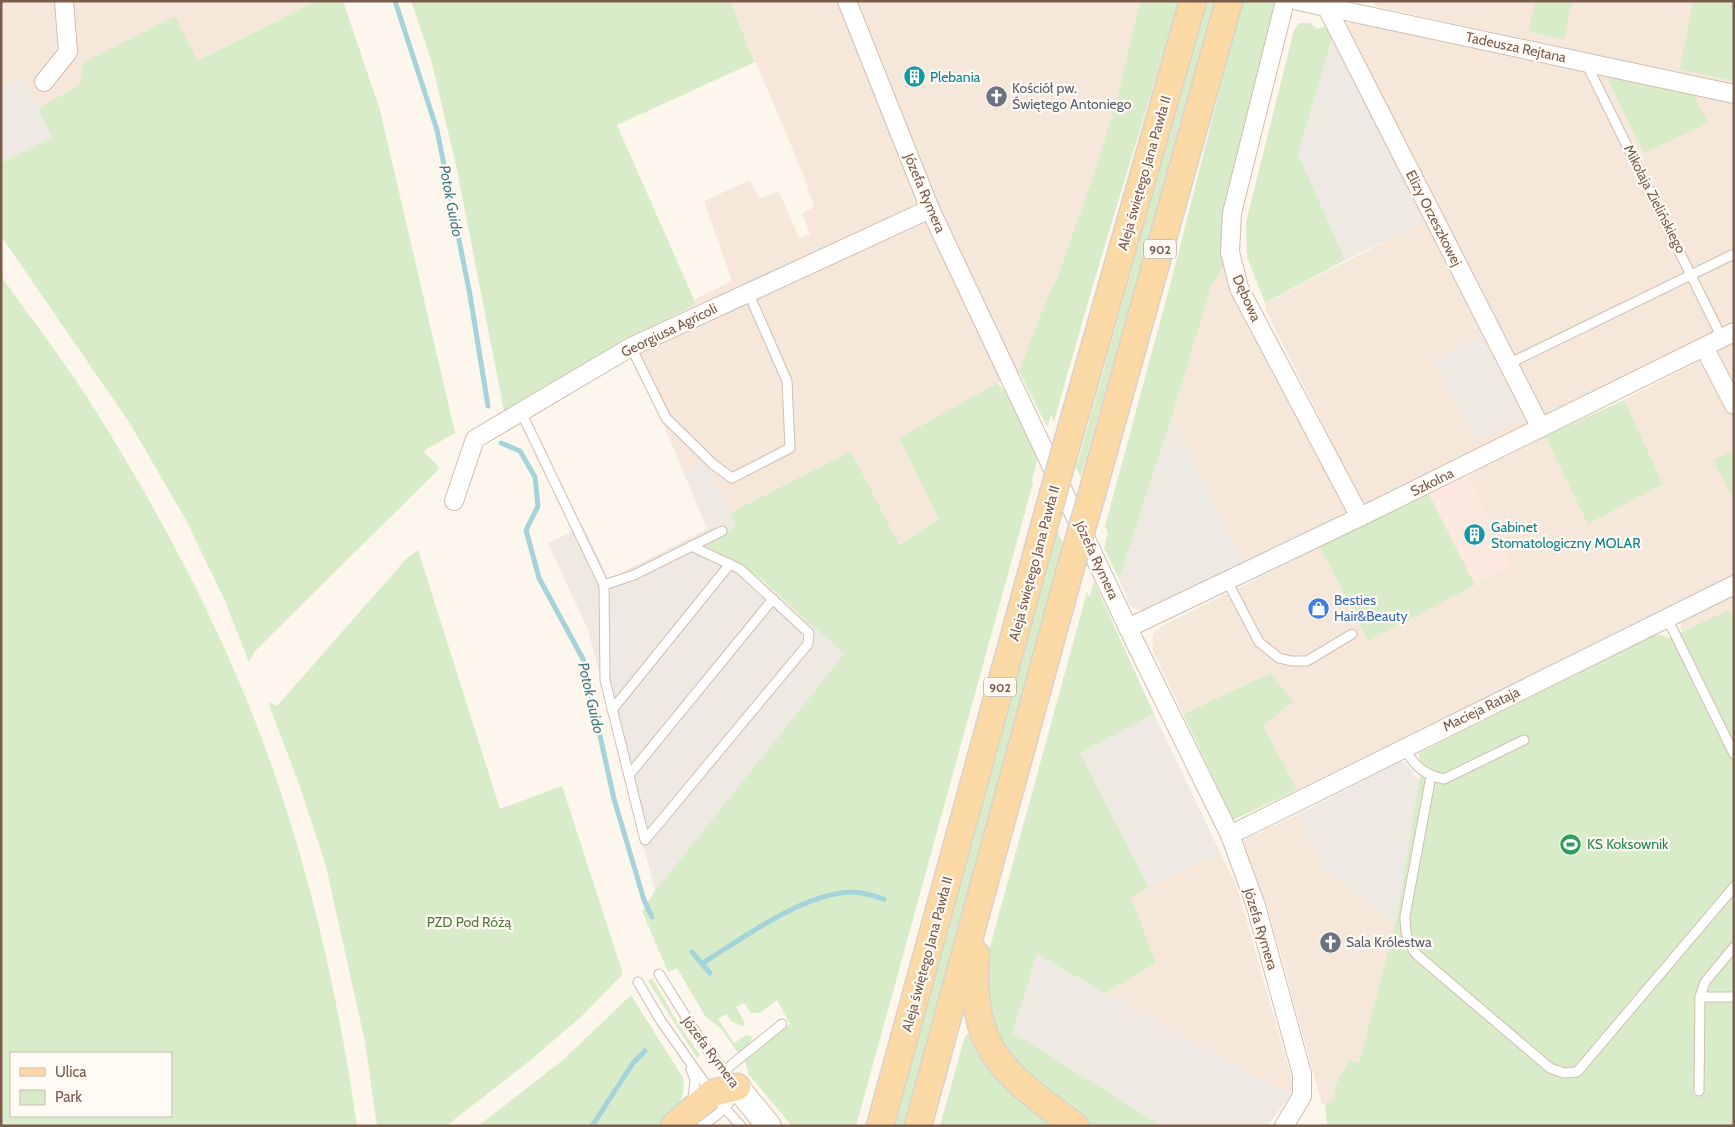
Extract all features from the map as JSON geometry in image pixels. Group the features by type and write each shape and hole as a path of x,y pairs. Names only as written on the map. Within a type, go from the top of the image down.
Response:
{"main road":[{"name":"Aleja świętego Jana Pawła II","path":"880,1126 1066,447 1193,1"},
{"name":"902","path":"918,1126 1090,497 1229,1"},
{"path":"983,891 974,972 975,994 984,1034 992,1052 1008,1073 1075,1126"},
{"path":"688,1122 725,1090"}],"street":[{"path":"44,82 68,52 64,1"},
{"name":"Józefa Rymera","path":"846,1 930,209 1128,628 1230,835 1256,906 1302,1074 1302,1096 1298,1106 1284,1126"},
{"name":"Dębowa","path":"1285,1 1232,213 1230,252 1239,288 1360,517"},
{"name":"Tadeusza Rejtana","path":"1298,1 1734,94"},
{"name":"Elizy Orzeszkowej","path":"1327,8 1541,428"},
{"name":"Georgiusa Agricoli","path":"454,502 475,439 631,347 930,209"},
{"name":"Szkolna","path":"1128,628 1360,517 1728,335"},
{"path":"1704,347 1734,406"},
{"name":"Macieja Rataja","path":"1230,835 1404,747 1734,585"},
{"name":"Józefa Rymera","path":"725,1090 769,1126"}],"lane":[{"name":"Mikołaja Zielińskiego","path":"1585,62 1692,274 1728,335"},
{"path":"1508,364 1734,254"},
{"path":"631,347 666,418 714,465 732,478 790,448 787,381 748,292"},
{"path":"521,412 604,585 605,680 645,840 808,644 809,633 740,569 691,546"},
{"path":"604,585 634,575 722,531"},
{"path":"612,710 730,564"},
{"path":"1227,580 1258,642 1279,658 1291,661 1307,661 1352,634"},
{"path":"629,775 773,599"},
{"path":"1667,618 1734,754"},
{"path":"1404,747 1411,761 1431,776 1444,779 1524,740"},
{"path":"1431,776 1405,916 1405,933 1409,944 1416,954 1550,1068 1564,1072 1577,1072 1734,887"},
{"path":"1699,1091 1700,997 1706,982 1734,947"},
{"name":"Józefa Rymera","path":"659,974 725,1090 741,1126"},
{"name":"Józefa Rymera","path":"638,982 686,1058 725,1090"},
{"path":"1700,997 1734,997"},
{"path":"725,1090 782,1024"},
{"path":"686,1058 695,1080 695,1096 688,1122"}],"shaded area":[{"path":"1,1 316,1 196,61 174,16 81,83 38,109 24,80 1,82"},
{"path":"730,1 837,1 922,213 1003,380 899,438 939,519 898,545 851,451 730,513 706,460 683,471 660,416 622,342 696,304 695,299 732,281 704,201 750,180 759,199 779,191 799,239 810,234 802,213 814,207 804,176"},
{"path":"856,1 1140,1 1115,107 1094,173 1058,276 1047,298 1019,371 1015,373 964,268"},
{"path":"1375,1 1734,1 1734,85 1374,6"},
{"path":"1352,22 1734,104 1734,324 1364,506 1266,311 1265,303 1421,223 1333,36"},
{"path":"1333,36 1422,223 1345,260 1298,154"},
{"path":"24,80 52,137 1,163 1,82"},
{"path":"1225,263 1349,515 1245,565 1172,416 1211,287"},
{"path":"1482,335 1524,417 1476,442 1434,360"},
{"path":"1734,343 1734,575 1297,790 1263,725 1271,673 1183,714 1153,651 1152,640 1154,632 1162,626 1320,547 1368,641 1510,565 1468,475 1545,436 1589,523 1663,484 1624,400"},
{"path":"1172,416 1245,565 1150,611 1138,610 1130,606 1119,579"},
{"path":"706,460 736,526 703,544 761,579 844,654 655,891 588,630 548,543 583,526 609,579 707,529 683,471"},
{"path":"1468,475 1510,565 1475,585 1429,494"},
{"path":"1734,592 1734,621 1728,611 1682,633 1680,626 1684,615"},
{"path":"1154,714 1220,852 1149,888 1080,753"},
{"path":"1402,761 1409,767 1419,782 1396,921 1325,871 1297,814"},
{"path":"1297,814 1325,871 1396,921 1359,1063 1335,1099 1325,1104 1322,1104 1268,909 1243,841"},
{"path":"1220,852 1237,887 1292,1080 1291,1095 1105,993 1156,963 1131,897"},
{"path":"1037,954 1291,1095 1267,1126 1162,1126 1013,1034"}],"green space":[{"path":"316,1 343,1 380,110 455,433 423,451 440,468 255,651 249,662 224,599 186,520 129,422 1,236 1,163 52,137 38,109 81,83 82,63 175,16 197,61"},
{"path":"411,1 730,1 755,62 617,125 696,304 622,342 504,411 457,170 431,59"},
{"path":"1140,1 1179,1 1054,421 1051,415 1047,427 1019,371 1047,298 1058,276 1094,173 1115,107"},
{"path":"1207,1 1216,1 1081,477 1076,468"},
{"path":"1242,1 1279,1 1223,220 1221,241 1225,263 1211,287 1172,416 1119,579 1104,548 1108,533 1105,526 1173,274"},
{"path":"1535,1 1572,1 1564,39 1529,32"},
{"path":"1693,1 1734,1 1734,81 1680,69"},
{"path":"1299,23 1310,23 1317,29 1324,26 1333,36 1298,154 1345,260 1265,303 1247,257 1246,222 1294,30"},
{"path":"1614,78 1694,95 1708,123 1644,153 1608,80"},
{"path":"1,276 85,393 130,468 206,608 239,681 272,767 304,868 340,1022 357,1126 1,1126"},
{"path":"997,383 1004,390 1038,457 1032,480 1033,483 856,1126 792,1126 749,1075 745,1061 790,1024 777,1000 760,1013 751,1013 744,1003 736,1007 745,1023 743,1026 732,1022 726,1014 718,1019 734,1043 746,1035 752,1036 750,1044 738,1053 721,1029 705,1016 677,968 668,972 642,911 655,891 844,654 761,579 703,544 736,526 730,513 851,451 899,545 939,519 899,438"},
{"path":"1624,400 1663,484 1588,524 1545,436"},
{"path":"1734,450 1734,501 1713,460"},
{"path":"1429,494 1475,585 1368,641 1320,547"},
{"path":"1057,531 1064,546 1046,614 904,1126 893,1126"},
{"name":"PZD Pod Różą","path":"418,550 500,809 562,786 623,974 583,1015 532,1059 446,1126 377,1126 365,1042 326,866 299,784 268,702 277,706 407,558"},
{"path":"1094,581 1154,714 1080,753 1149,888 1131,897 1156,963 1105,993 1037,954 1013,1033 1162,1126 1086,1126 1029,1083 990,1035 987,958 1087,592 1090,597"},
{"name":"KS Koksownik","path":"1729,610 1734,621 1734,1126 1327,1126 1325,1104 1335,1099 1334,1088 1349,1061 1359,1063 1396,921 1422,763 1419,753 1655,634 1669,638"},
{"path":"1271,673 1293,702 1263,725 1297,790 1233,820 1183,714"},
{"path":"652,978 679,1025 700,1055 697,1058 648,981"},
{"path":"631,995 683,1078 682,1098 665,1126 478,1126 563,1060"},
{"path":"968,1033 1066,1126 940,1126 965,1036"}],"waterway":[{"name":"Potok Guido","path":"395,1 437,130 470,295 488,406"},
{"name":"Potok Guido","path":"501,443 520,451 535,477 538,506 526,530 539,578 583,659 614,799 644,900 652,917"},
{"path":"703,963 758,928 801,905 823,897 843,893 862,893 884,899"},
{"name":"Potok Guido","path":"692,952 710,973"},
{"name":"Potok Guido","path":"592,1126 633,1063 645,1051"}],"place":[{"name":"Plebania","path":"914,77"},
{"name":"Kościół pw. Świętego Antoniego","path":"996,96"},
{"name":"Gabinet Stomatologiczny MOLAR","path":"1475,535"},
{"name":"Besties Hair&Beauty","path":"1318,608"},
{"name":"KS Koksownik","path":"1571,844"},
{"name":"Sala Królestwa","path":"1330,942"}]}
